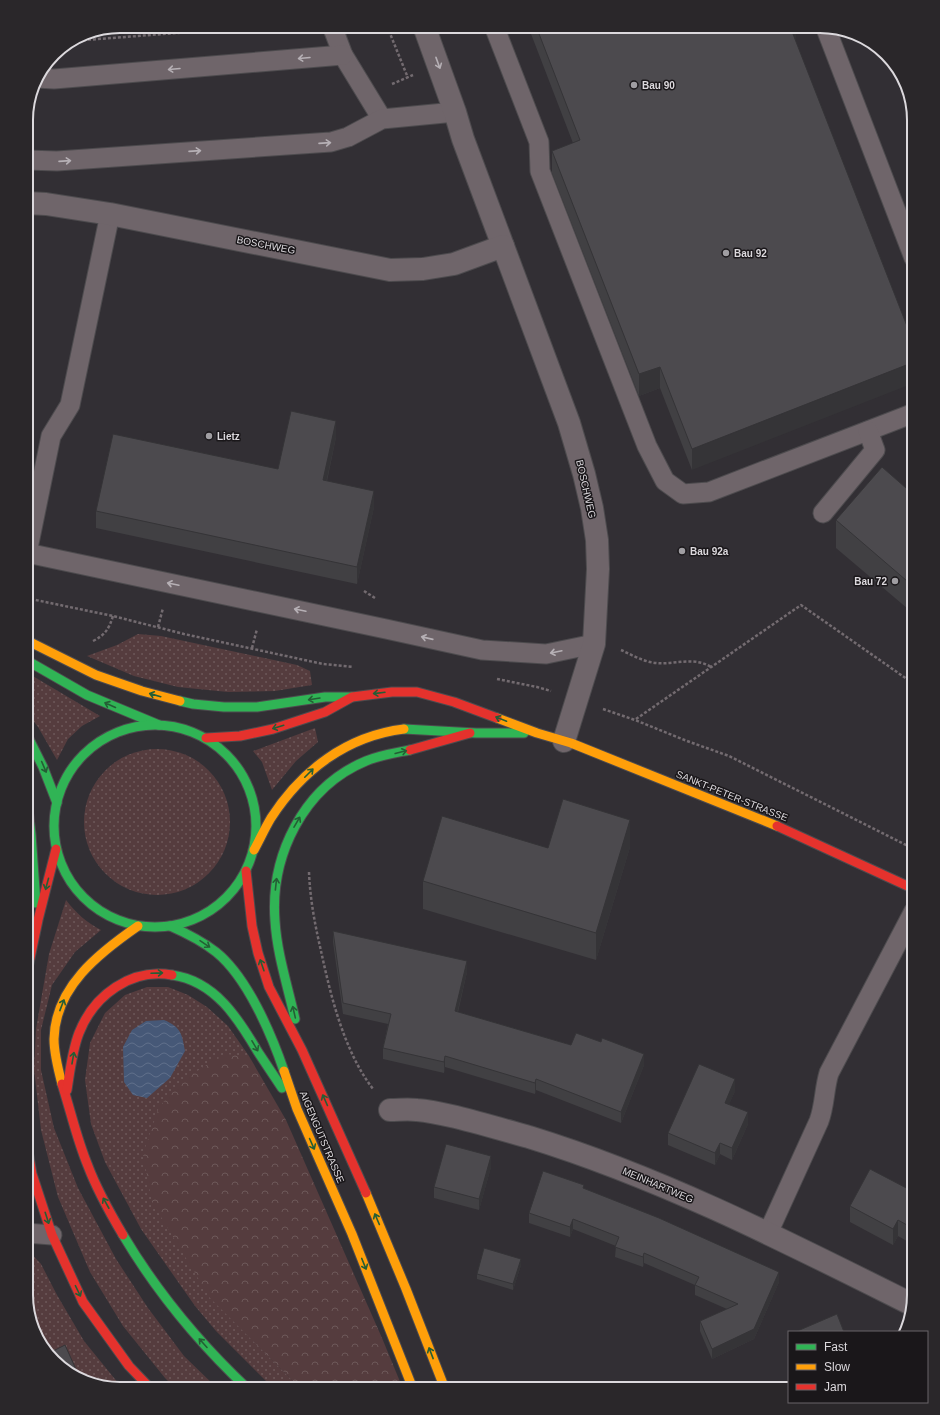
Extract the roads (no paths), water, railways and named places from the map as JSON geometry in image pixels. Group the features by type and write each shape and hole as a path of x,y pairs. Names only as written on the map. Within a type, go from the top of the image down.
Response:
{"main road":[{"path":"33,643 104,678 149,693 193,704 224,707 257,707 325,697 352,697 392,692 417,692 454,702 537,733"},
{"path":"33,664 87,695 159,725"},
{"path":"206,738 240,736 273,729 325,712 352,697"},
{"path":"254,850 257,820 253,798 247,783 236,764 228,755 206,738 183,728 159,725 138,726 114,733 92,747 82,756 68,774 57,803 54,826 56,849 70,882 80,894 90,904 110,917 123,922 149,927 170,926 188,922 199,917 221,903 234,891 246,871 254,850 272,818 291,792 313,769 335,752 359,740 385,732 402,729 425,728 470,733 537,733"},
{"path":"302,1050 277,939 274,919 276,880 281,858 296,822 308,805 329,784 345,771 362,762 470,733"},
{"name":"SANKT-PETER-STRASSE","path":"537,733 564,741 659,778 790,832 907,886"},
{"path":"33,746 49,778 57,803"},
{"path":"33,845 38,920"},
{"path":"33,944 56,849"},
{"path":"246,871 252,926 258,953 269,987 302,1050"},
{"path":"138,926 99,954 78,975 64,999 56,1022 54,1051 77,1138 87,1166 124,1237 147,1272 186,1324 229,1372 240,1382"},
{"name":"AIGENGUTSTRASSE","path":"170,926 198,940 216,952 227,963 252,997 278,1053 296,1109 352,1234 410,1382"},
{"path":"66,1097 75,1048 83,1024 92,1011 102,998 128,979 155,972 172,973 188,978 217,996 230,1009 244,1027 264,1062 296,1109"},
{"name":"AIGENGUTSTRASSE","path":"302,1050 380,1225 442,1382"},
{"path":"33,1177 52,1235 83,1302 129,1366 144,1382"}],"street":[{"name":"BOSCHWEG","path":"427,33 463,139 569,423 592,508 597,540 598,569 594,644 564,741"},
{"name":"BOSCHWEG","path":"33,203 110,214 390,270 423,269 454,264 503,246"},
{"name":"MEINHARTWEG","path":"390,1110 418,1110 487,1124 556,1145 602,1162 679,1192 768,1233 906,1302"}],"lane":[{"path":"335,33 343,55 382,120"},
{"path":"497,33 539,142 540,170 543,178 647,446 665,481 683,494 709,492 907,416"},
{"path":"828,33 907,240"},
{"path":"44,78 62,78 343,55"},
{"path":"33,160 57,161 331,142 348,137 382,120 455,112"},
{"path":"33,528 51,436 70,405 110,214"},
{"path":"823,513 875,450 868,431"},
{"path":"33,554 371,625 482,650 546,654 594,644"},
{"path":"768,1233 823,1111 826,1084 829,1073 907,924"},
{"path":"33,1234 52,1235"}],"water":[{"path":"164,1020 174,1025 180,1032 185,1051 170,1078 147,1098 133,1095 124,1082 123,1047 132,1030 146,1021"}],"place":[{"name":"Bau 90","path":"634,85"},
{"name":"Bau 92","path":"726,253"},
{"name":"Lietz","path":"209,436"},
{"name":"Bau 92a","path":"682,551"},
{"name":"Bau 72","path":"895,581"}]}
